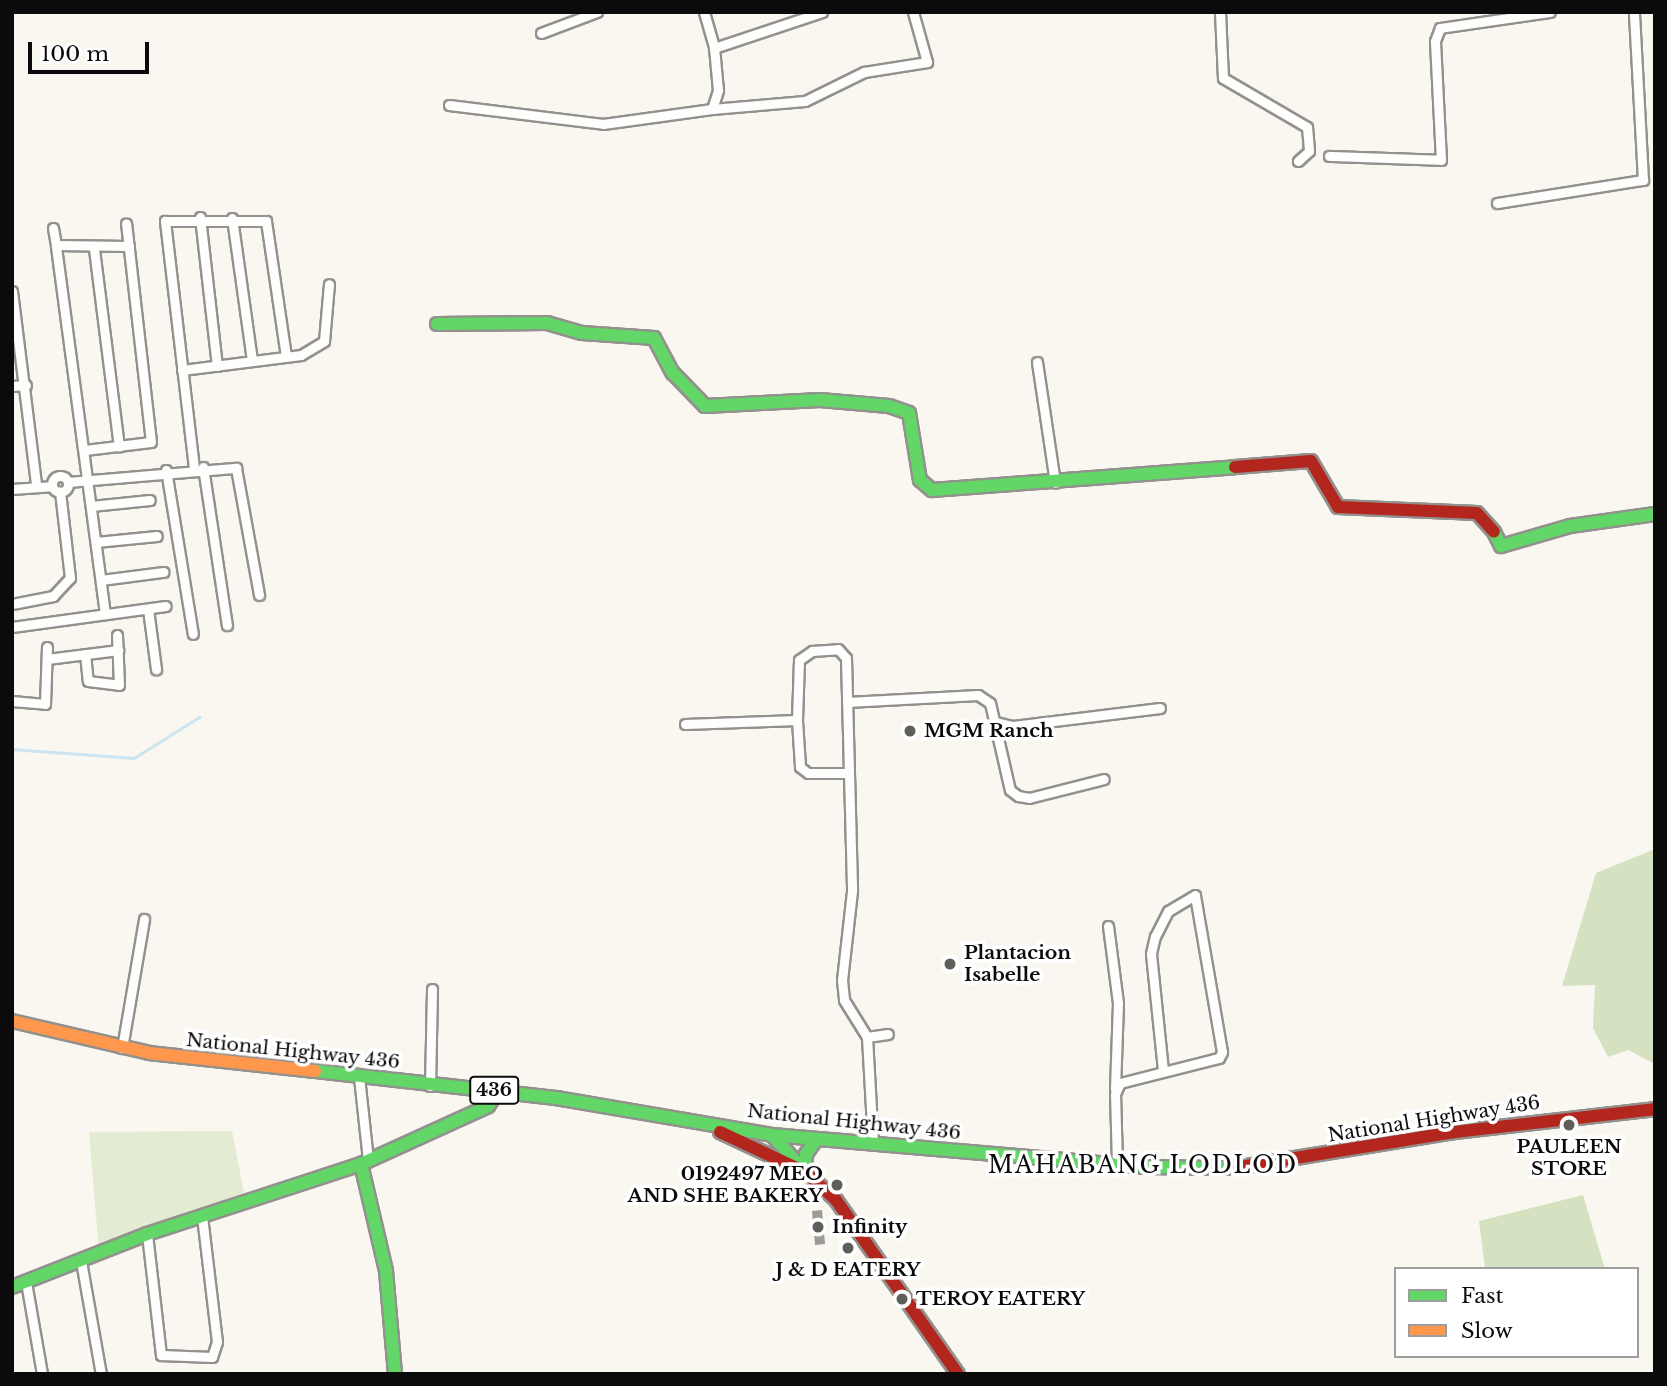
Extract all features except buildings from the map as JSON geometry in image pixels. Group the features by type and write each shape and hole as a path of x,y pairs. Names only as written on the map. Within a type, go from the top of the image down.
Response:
{"main road":[{"path":"437,324 547,323 582,333 654,338 673,373 705,406 820,400 879,404 909,413 920,480 932,490 1311,461 1338,507 1477,513 1484,515 1493,539 1509,547 1570,526 1655,514"},
{"name":"National Highway 436","path":"12,1021 122,1048 430,1086 498,1091 815,1141 1117,1164 1245,1168 1454,1132 1655,1109"},
{"path":"12,1287 147,1234 365,1162 488,1107 498,1091"},
{"path":"704,1124 805,1172"},
{"path":"772,1135 805,1172 836,1200 873,1247 958,1374"},
{"path":"805,1172 806,1154 815,1141"},
{"path":"365,1162 386,1271 396,1374"}],"street":[{"path":"541,33 597,12"},
{"path":"704,12 714,48 718,90 712,108"},
{"path":"714,48 822,12"},
{"path":"449,105 603,124 712,108 805,101 864,72 927,62 913,12"},
{"path":"1220,12 1223,78 1307,127 1309,151 1298,161"},
{"path":"1329,156 1441,160 1435,41 1440,27 1550,12"},
{"path":"1497,202 1643,180 1634,12"},
{"path":"200,217 217,366"},
{"path":"228,625 182,370 164,225 172,219 200,217 262,220 269,226 286,357"},
{"path":"232,218 252,361"},
{"path":"85,450 151,442 126,223"},
{"path":"52,228 85,450 105,614"},
{"path":"56,246 94,249 129,246"},
{"path":"94,249 119,446"},
{"path":"182,370 301,355 324,341 329,284"},
{"path":"12,292 26,385 36,485"},
{"path":"1037,362 1055,482"},
{"path":"12,386 26,385"},
{"path":"12,604 52,596 70,578 60,492 68,482 88,477 230,465 241,473 260,594"},
{"path":"166,470 193,634"},
{"path":"51,486 58,475 68,482"},
{"path":"12,489 36,485 51,486 60,492"},
{"path":"91,506 150,500"},
{"path":"96,542 157,536"},
{"path":"101,580 163,572"},
{"path":"12,627 166,606"},
{"path":"148,609 156,670"},
{"path":"85,654 88,681 114,686 121,678 117,635"},
{"path":"12,701 46,704 47,647"},
{"path":"848,773 808,773 800,767 797,720 799,660 812,651 838,649 846,658 852,891 844,1000 867,1037 873,1145"},
{"path":"47,659 118,650"},
{"path":"848,702 978,695 990,703 1010,790 1018,796 1029,798 1104,779"},
{"path":"995,722 1013,726 1160,708"},
{"path":"685,724 797,720"},
{"path":"1115,1094 1126,1078 1219,1058 1222,1052 1195,894 1168,911 1155,936 1152,954 1163,1070"},
{"path":"122,1048 144,919"},
{"path":"1108,926 1118,1003 1115,1094 1117,1164"},
{"path":"430,1086 432,989"},
{"path":"867,1037 888,1034"},
{"path":"359,1077 365,1162"},
{"path":"147,1234 161,1355 212,1357 217,1342 202,1216"},
{"path":"81,1261 101,1374"},
{"path":"26,1282 42,1374"}],"green space":[{"path":"1655,849 1655,1064 1628,1050 1608,1057 1593,1028 1595,985 1562,986 1596,873"},
{"path":"232,1131 244,1193 99,1251 89,1132"},
{"path":"1583,1195 1604,1267 1485,1267 1479,1221"}],"waterway":[{"path":"12,749 134,758 199,717"}],"traffic: fast":[{"path":"437,324 547,323 582,333 654,338 673,373 705,406 820,400 889,406 909,413 920,480 932,490 1235,467"},
{"path":"1494,532 1501,546 1570,526 1655,514"},
{"path":"315,1071 556,1098 772,1135 805,1172"},
{"path":"12,1287 147,1234 361,1164 488,1106 498,1091"},
{"path":"772,1135 1146,1167 1234,1168"},
{"path":"805,1172 806,1154 815,1141"},
{"path":"361,1164 386,1271 395,1374"}],"traffic: slow":[{"path":"12,1021 149,1053 315,1071"}],"traffic: jam":[{"path":"1235,467 1311,461 1338,507 1477,513 1494,532"},
{"path":"1234,1168 1454,1132 1655,1109"},
{"path":"720,1132 805,1172 836,1200 958,1374"}],"place":[{"name":"MGM Ranch","path":"910,731"},
{"name":"Plantacion Isabelle","path":"950,964"},
{"name":"PAULEEN STORE","path":"1569,1125"},
{"name":"0192497 MEO AND SHE BAKERY","path":"837,1185"},
{"name":"Infinity","path":"818,1227"},
{"name":"J & D EATERY","path":"848,1248"},
{"name":"TEROY EATERY","path":"902,1299"}],"district":[{"name":"MAHABANG LODLOD","path":"1143,1165"}]}
